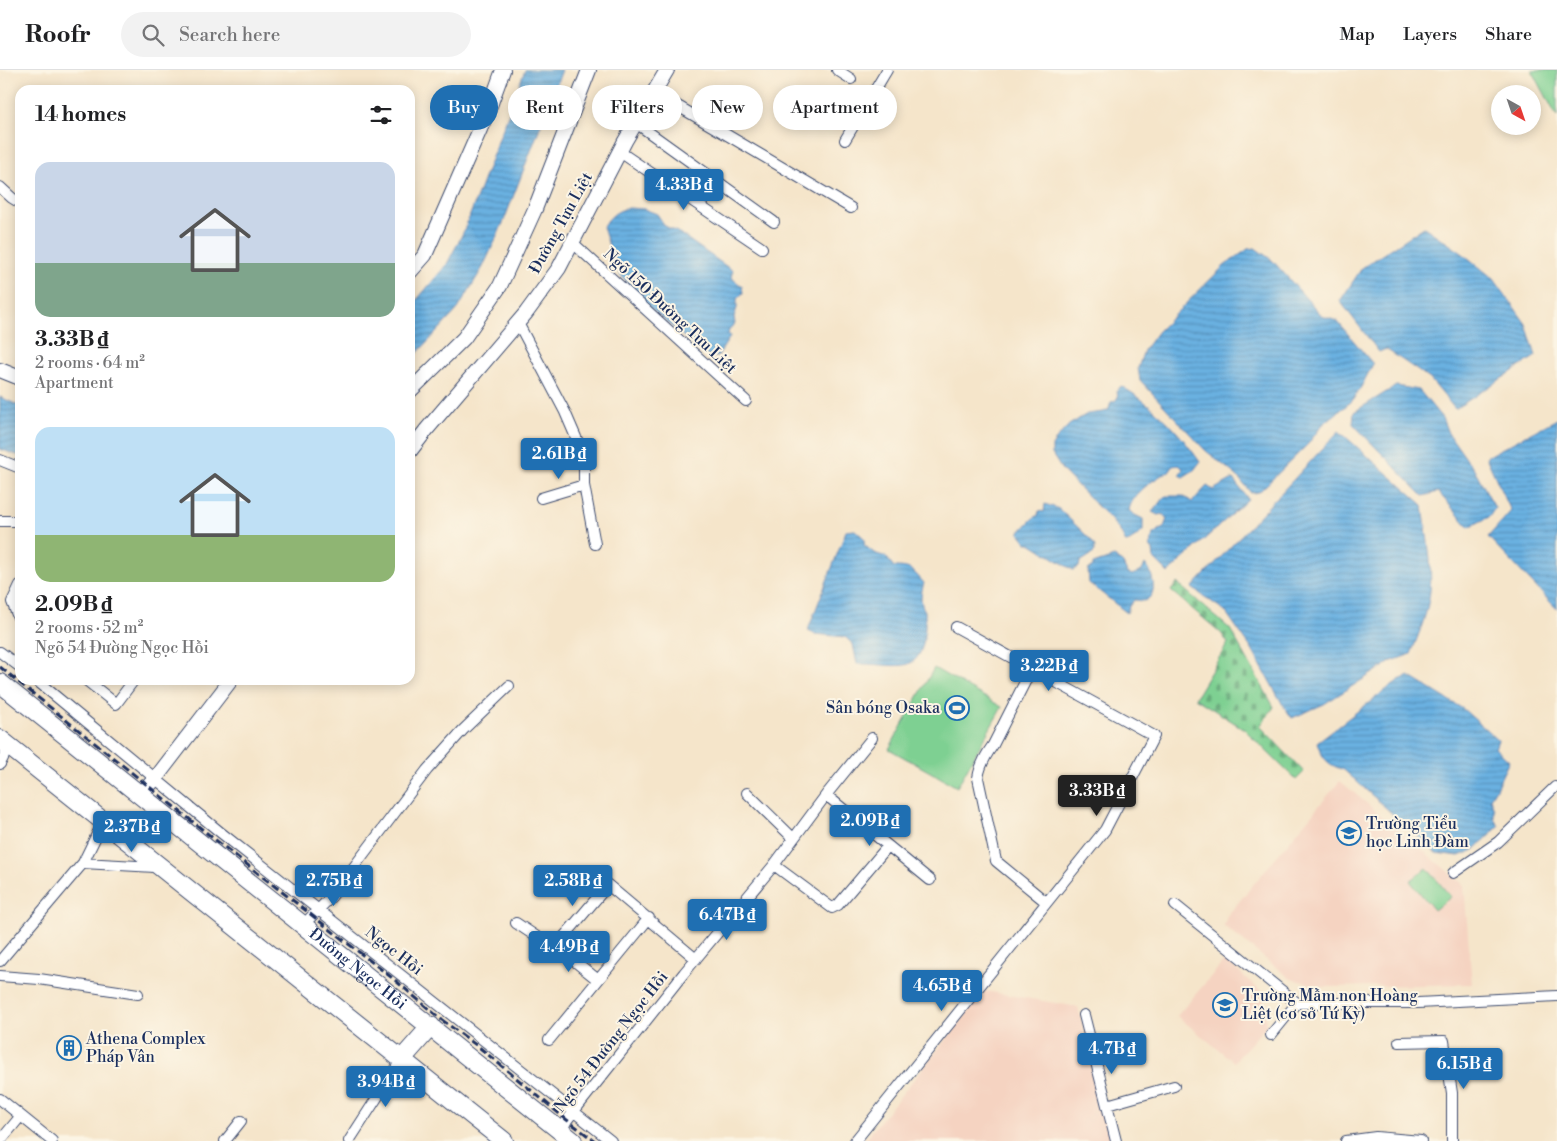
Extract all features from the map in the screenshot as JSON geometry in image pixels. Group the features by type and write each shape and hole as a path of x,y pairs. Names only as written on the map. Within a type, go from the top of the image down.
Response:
{"highway":[{"name":"Đường Ngọc Hồi","path":"0,683 567,1136"},
{"path":"4,743 504,1141"},
{"path":"402,1060 431,1026"}],"street":[{"path":"415,266 425,255 488,112 502,70"},
{"path":"415,386 464,338 500,286 535,209 589,70"},
{"name":"Đường Tựu Liệt","path":"658,85 668,70"},
{"path":"837,70 851,78"},
{"path":"845,140 887,70"},
{"path":"682,108 851,208"},
{"name":"Đường Tựu Liệt","path":"415,443 518,323 545,288 573,243 632,130"},
{"path":"646,130 774,222"},
{"path":"620,152 762,248"},
{"path":"0,187 15,200"},
{"name":"Ngõ 150 Đường Tựu Liệt","path":"573,243 746,401"},
{"path":"518,323 565,412 584,456 584,485 596,544"},
{"path":"0,370 15,376"},
{"path":"0,460 15,466"},
{"path":"541,498 584,485"},
{"path":"0,521 15,521"},
{"path":"15,596 12,602 15,610"},
{"path":"855,1141 1105,830 1154,736 956,627"},
{"path":"0,652 15,663"},
{"path":"1032,668 993,746 985,755 978,778 996,861 1046,902"},
{"name":"Ngọc Hồi","path":"46,685 155,779 611,1141"},
{"path":"92,685 115,704 130,685"},
{"path":"140,794 155,779 227,685"},
{"path":"303,924 332,896 428,770 463,730 509,686"},
{"name":"Ngõ 54 Đường Ngọc Hồi","path":"567,1136 574,1111 696,958 774,865 826,795 872,738"},
{"path":"0,764 4,743"},
{"path":"1453,873 1498,842 1555,787"},
{"path":"747,793 793,838"},
{"path":"826,795 930,880"},
{"path":"0,961 83,863 102,822"},
{"path":"774,865 832,908 838,905 888,846"},
{"path":"83,863 155,867 172,876"},
{"path":"516,923 552,948 556,946 608,885 696,958"},
{"path":"1175,905 1297,1003 1418,1003 1557,996"},
{"path":"549,1040 649,918"},
{"path":"556,946 598,980"},
{"path":"0,976 39,979 138,994"},
{"path":"1271,1035 1297,1003"},
{"path":"1084,1015 1116,1141"},
{"path":"1399,1042 1444,1041 1452,1093 1452,1141"},
{"path":"349,1141 402,1060"},
{"path":"1107,1105 1174,1086"},
{"path":"0,1099 52,1141"},
{"path":"0,1141 20,1116"},
{"path":"225,1141 242,1121"},
{"path":"1346,1141 1376,1137 1421,1141"}],"shaded area":[{"name":"Trường Tiểu học Linh Đàm","path":"1340,781 1464,885 1472,984 1323,987 1291,979 1224,926 1227,916"},
{"name":"Trường Mầm non Hoàng Liệt (cơ sở Tứ Kỳ)","path":"1225,960 1263,993 1266,1026 1234,1062 1177,1016"},
{"path":"985,991 1078,1007 1112,1141 864,1141"}],"green space":[{"path":"1532,70 1557,70 1557,117 1541,85"},
{"path":"1177,583 1230,629 1274,707 1260,726 1304,772 1296,780 1244,729 1195,698 1228,643 1221,633 1171,591"},
{"path":"934,668 1002,707 957,787 889,749"},
{"path":"1427,868 1451,897 1434,910 1410,881"}],"water":[{"path":"525,70 562,70 556,85 519,85"},
{"path":"508,115 508,130 539,130 503,223 483,267 458,309 415,356 415,302 447,264 464,231"},
{"path":"629,208 644,209 657,214 665,226 679,233 733,271 731,276 742,286 743,293 737,299 734,317 735,324 730,328 728,333 730,337 717,357 704,354 646,304 619,273 603,227 614,214"},
{"path":"1424,227 1462,253 1494,279 1526,324 1536,356 1455,409 1430,379 1386,349 1379,352 1340,301 1362,268"},
{"path":"1255,248 1272,260 1322,316 1337,321 1373,364 1352,401 1323,424 1308,444 1259,492 1251,493 1237,476 1205,450 1140,380 1138,368 1144,350 1158,331 1224,266 1248,249"},
{"path":"1121,386 1155,410 1183,439 1200,462 1194,470 1183,477 1179,475 1183,469 1179,465 1172,466 1171,470 1152,481 1140,492 1129,510 1143,519 1143,531 1126,543 1112,521 1062,470 1052,454 1052,446 1069,425 1087,414 1104,412 1109,409 1111,402 1115,401 1118,397 1117,391"},
{"path":"1396,386 1419,390 1442,418 1448,433 1477,474 1495,508 1489,517 1469,527 1438,492 1423,496 1353,424 1354,412"},
{"path":"0,397 15,404 15,454 0,449"},
{"path":"1557,419 1557,609 1488,537 1511,511 1486,457"},
{"path":"1339,431 1423,505 1431,570 1429,599 1423,623 1411,654 1392,661 1324,704 1292,718 1251,648 1225,611 1192,588"},
{"path":"1233,479 1248,499 1168,573 1154,559 1153,550 1150,547 1153,534 1164,527 1167,519 1163,514 1158,515 1152,512 1166,496 1183,496 1192,502 1207,486 1213,490"},
{"path":"1045,504 1059,509 1092,541 1095,547 1094,553 1080,562 1079,567 1073,570 1030,543 1027,543 1019,533 1038,515 1039,511 1044,512"},
{"path":"855,530 865,539 864,545 874,553 886,557 894,567 911,570 924,583 921,597 925,611 923,643 921,651 912,663 904,665 857,664 853,644 845,637 815,634 808,630 846,531"},
{"path":"1114,557 1122,562 1127,573 1132,575 1142,571 1145,564 1152,577 1153,588 1150,597 1143,601 1134,600 1129,606 1127,613 1089,583 1088,570 1093,567 1093,564"},
{"path":"1409,676 1463,709 1498,740 1495,748 1509,761 1490,798 1494,809 1494,819 1499,826 1474,850 1459,856 1436,853 1344,770 1326,761 1317,742 1399,680"}],"railway":[{"path":"0,667 15,679"},
{"path":"22,685 595,1141"}],"place":[{"name":"Sân bóng Osaka","path":"957,708"},
{"name":"Trường Tiểu học Linh Đàm","path":"1349,833"},
{"name":"Trường Mầm non Hoàng Liệt (cơ sở Tứ Kỳ)","path":"1225,1005"},
{"name":"Athena Complex Pháp Vân","path":"69,1048"}]}
